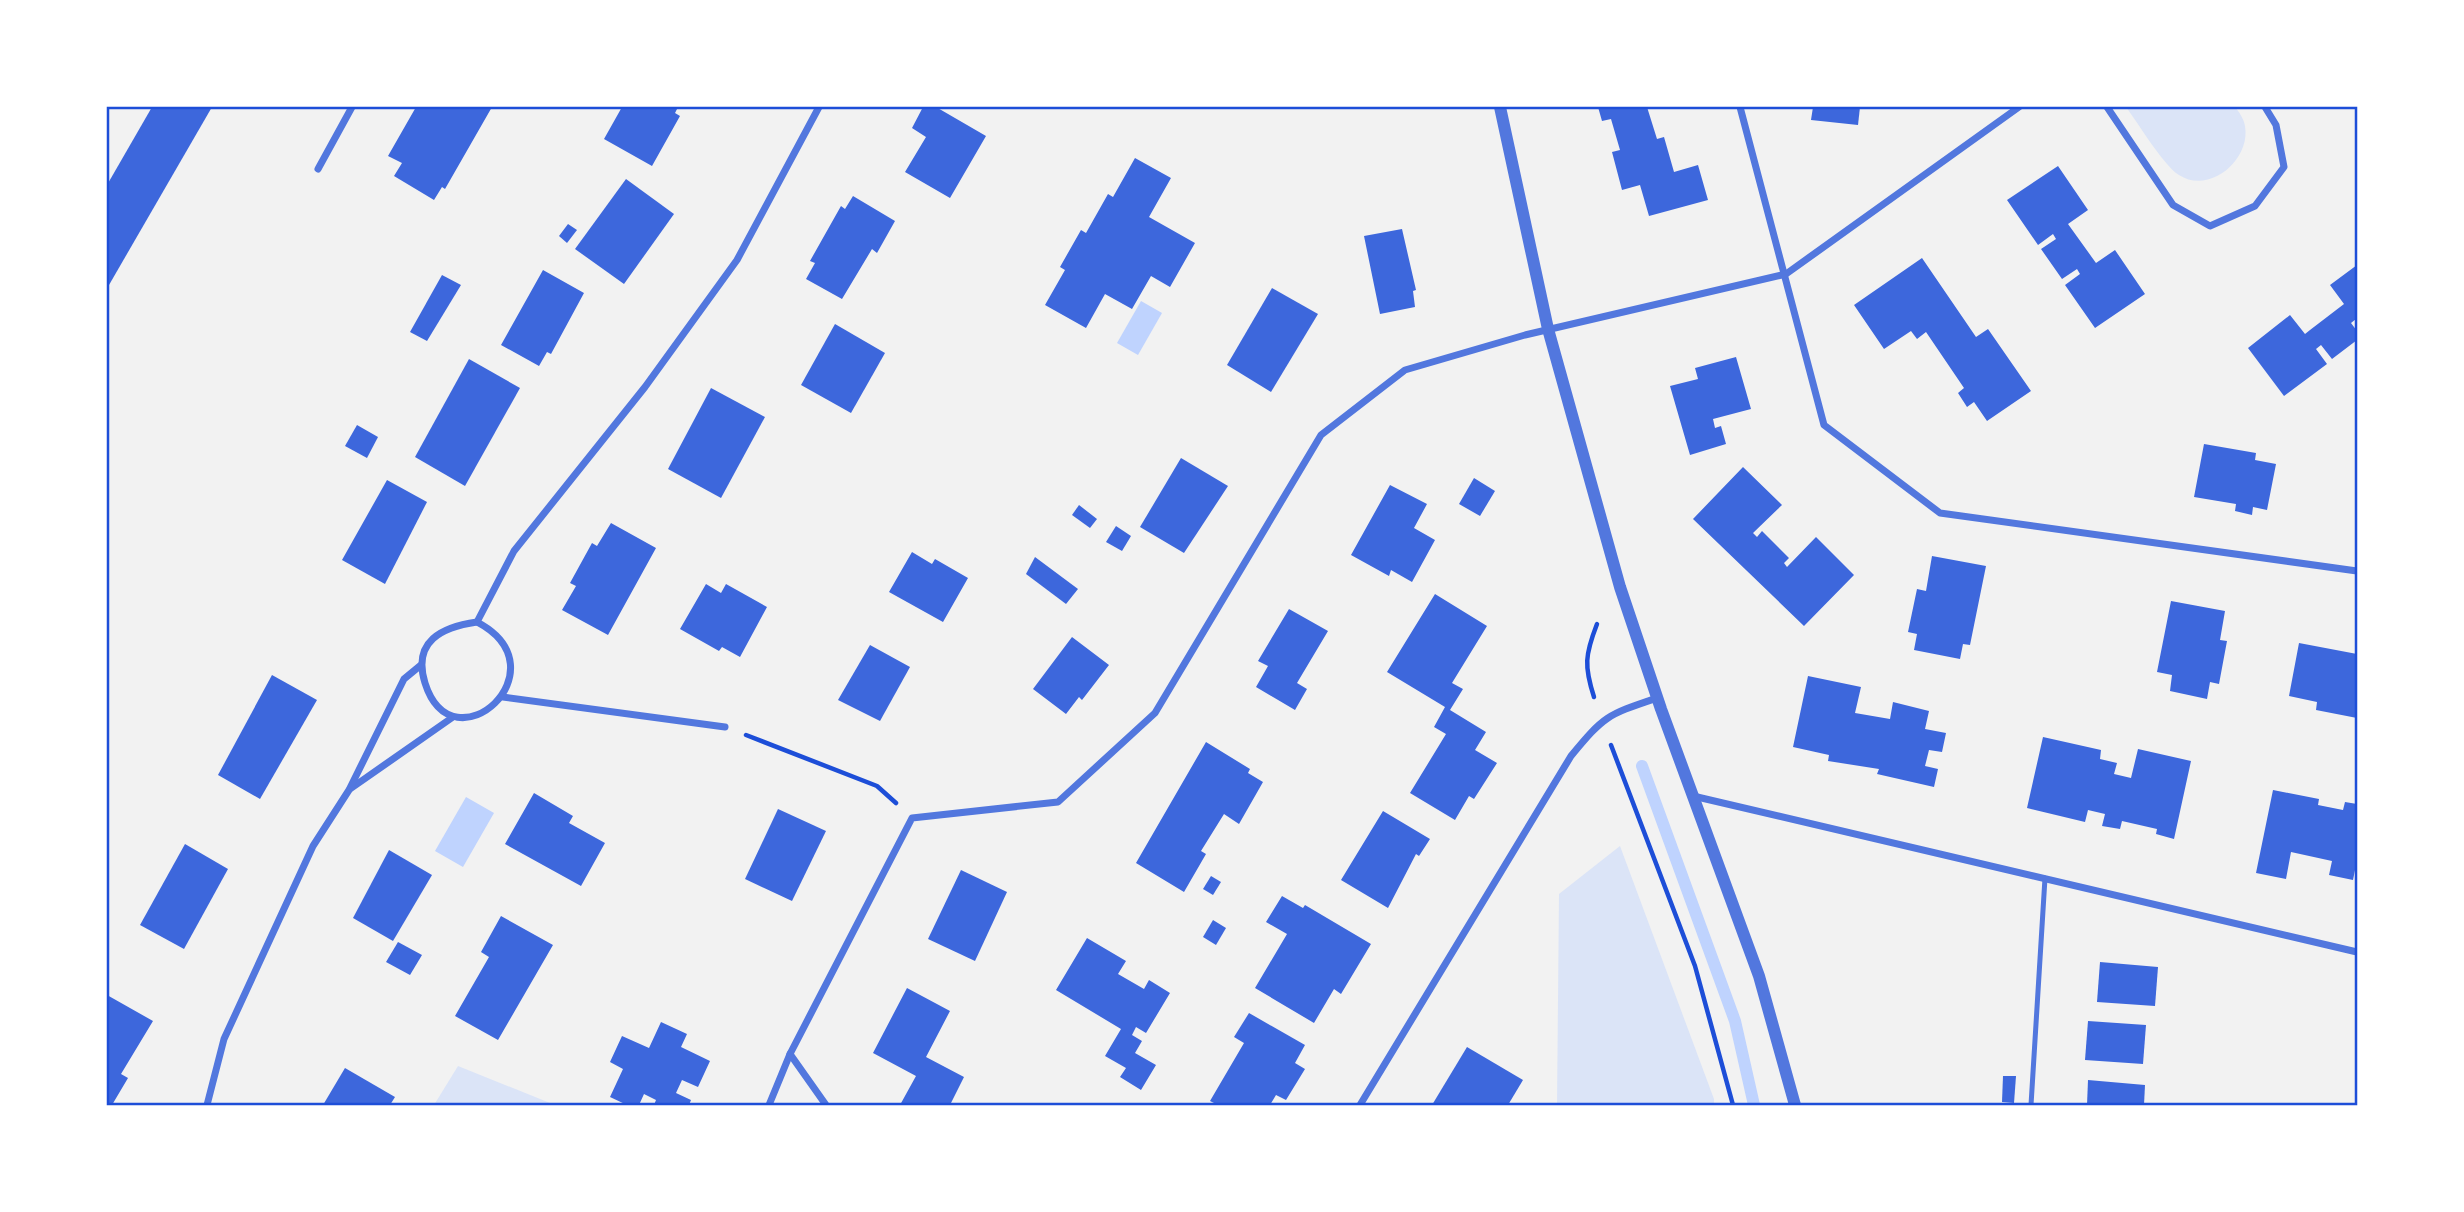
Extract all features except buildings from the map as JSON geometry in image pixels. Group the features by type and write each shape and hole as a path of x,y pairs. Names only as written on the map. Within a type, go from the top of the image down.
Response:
{"street":[{"path":"318,169 352,107"},
{"path":"477,622 514,551 645,387 737,260 820,107"},
{"path":"1500,107 1548,329 1632,622 1657,698 1759,975 1795,1105"},
{"path":"1740,107 1824,425 1940,513 2357,571"},
{"path":"769,1105 790,1054 912,818 1058,802 1155,713 1321,435 1405,370 1548,329 1786,274 2020,107"},
{"path":"2107,107 2173,205 2210,226 2255,206 2284,167 2276,125 2265,107"},
{"path":"477,622 496,632 507,648 511,674 503,696 491,710 474,718 453,717 434,701 421,664 422,655 433,638 452,626 477,622"},
{"path":"207,1105 224,1039 313,846 349,790 404,679 421,664"},
{"path":"503,696 725,727"},
{"path":"1360,1105 1571,756 1601,720 1621,709 1657,698"},
{"path":"349,790 453,717"},
{"path":"1693,796 2357,952"},
{"path":"790,1054 826,1105"}],"lane":[{"path":"2031,1105 2045,878"}],"path":[{"path":"1597,624 1586,651 1586,671 1601,720 1695,966 1733,1105"},
{"path":"725,727 877,786 912,818"}],"shaded area":[{"path":"2126,107 2235,107 2245,126 2245,139 2235,162 2225,171 2203,181 2191,180 2179,175 2166,163"},
{"path":"1620,846 1714,1105 1557,1105 1559,894"},
{"path":"458,1066 555,1105 434,1105"}],"water":[{"path":"1141,301 1162,313 1138,355 1117,343"},
{"path":"466,797 494,813 463,867 435,851"}],"waterway":[{"path":"1642,766 1735,1021 1754,1105"}]}
